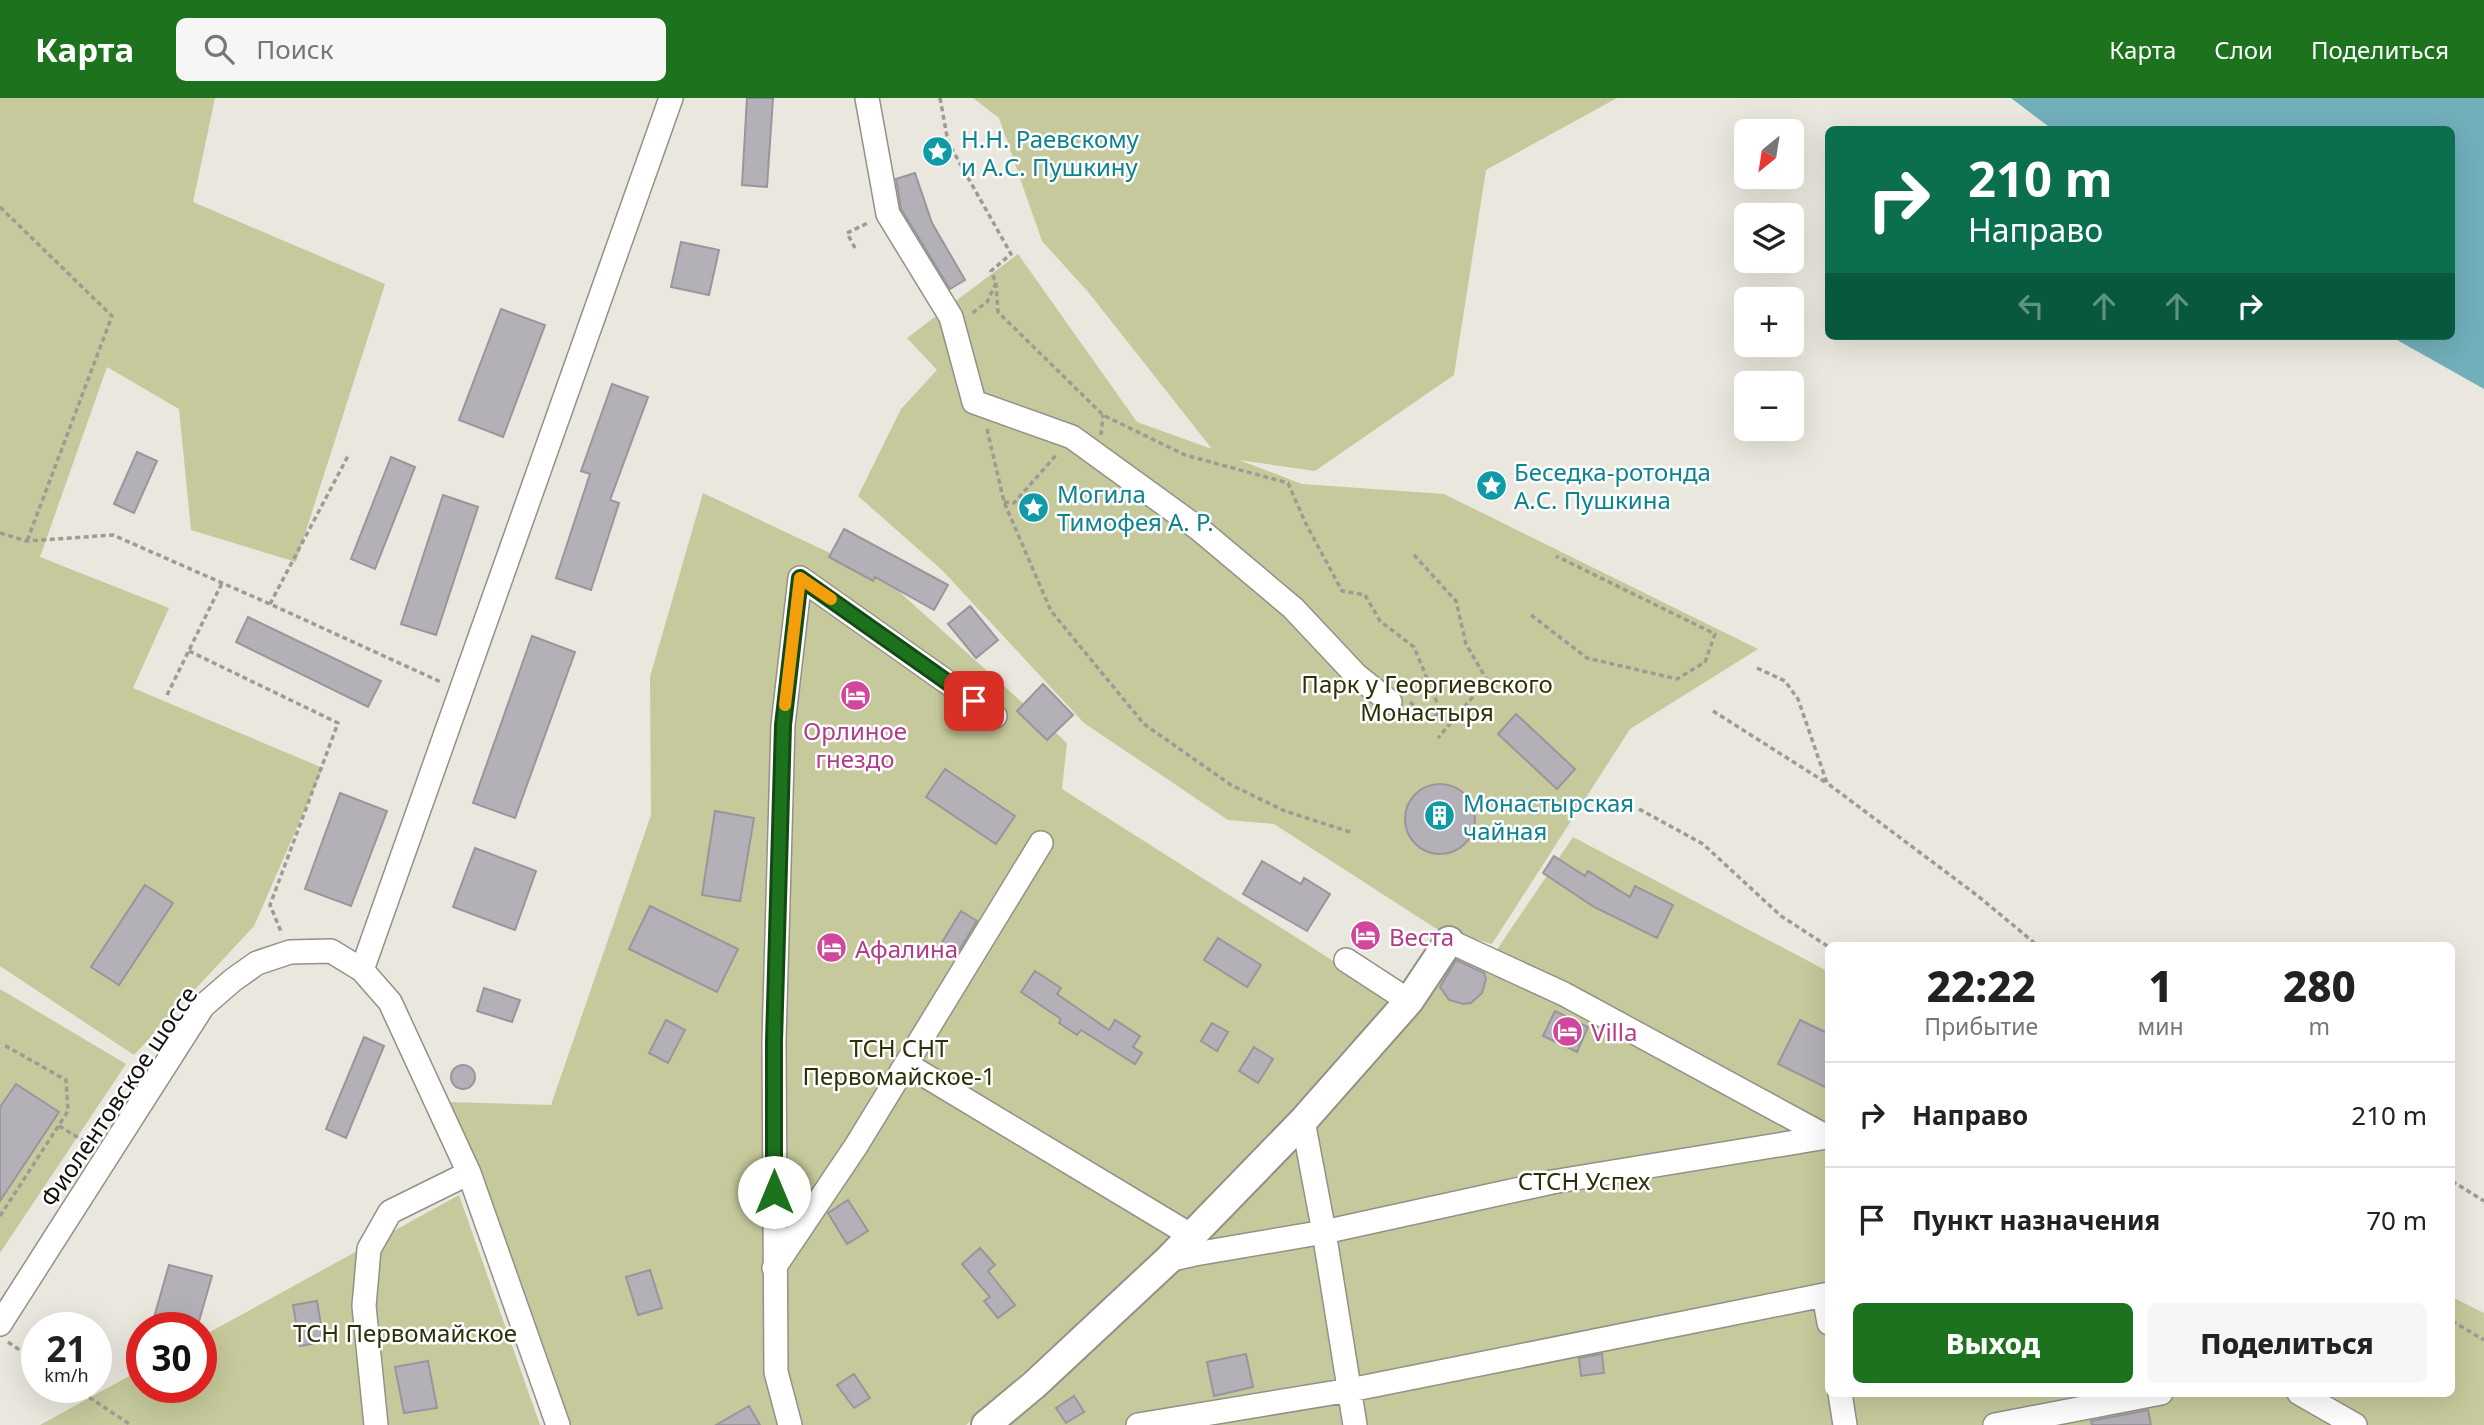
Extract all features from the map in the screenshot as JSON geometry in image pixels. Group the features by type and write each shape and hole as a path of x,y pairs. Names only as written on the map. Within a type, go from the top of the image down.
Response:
{"main road":[{"path":"986,1425 1038,1382 1168,1261 1303,1121 1409,1001 1449,941"}],"street":[{"path":"362,970 671,98"},
{"path":"867,98 888,214 943,303 954,327 974,402 1072,437 1199,529 1293,608 1356,675 1395,698"},
{"path":"790,1425 776,1372 774,1041 783,725 800,578 995,716"},
{"path":"774,1268 856,1146 1041,843"},
{"path":"1449,941 1564,994 1825,1135"},
{"name":"Фиолентовское шоссе","path":"0,1324 203,1006 257,963 290,951 331,951 362,970 390,1002 470,1173 558,1425"},
{"path":"1346,960 1409,1001"},
{"path":"906,1064 1192,1236"},
{"path":"1303,1121 1355,1425"},
{"path":"1168,1261 1324,1232 1552,1182 1825,1137"},
{"path":"376,1425 365,1306 369,1249 390,1212 470,1173"},
{"path":"1138,1425 1350,1390 1825,1295"},
{"path":"1841,1397 1845,1425"},
{"path":"1994,1425 2140,1397"},
{"path":"2304,1397 2329,1419 2355,1425"}],"path":[{"path":"940,98 948,142 1011,254 991,271 996,283 998,312 1103,415 1185,455 1288,483 1305,522 1342,591 1365,595 1380,621 1414,647 1440,710 1431,721 1395,698"},
{"path":"0,207 112,316 27,541"},
{"path":"855,248 847,233 888,214"},
{"path":"954,327 986,302 996,283"},
{"path":"981,403 1004,502 1051,611 1144,724 1231,785 1284,811 1350,832"},
{"path":"1100,444 1103,415"},
{"path":"1004,502 1014,503 1072,437"},
{"path":"271,604 349,454"},
{"path":"0,533 27,541 113,535 460,691"},
{"path":"1414,555 1455,601 1466,644 1487,680 1438,738"},
{"path":"1531,615 1587,658 1677,679 1705,662 1715,634 1556,556"},
{"path":"167,695 222,583"},
{"path":"189,651 338,723 270,905 290,951"},
{"path":"1757,668 1785,681 1798,699 1827,783"},
{"path":"1713,711 1827,783 1978,896 2033,942"},
{"path":"1639,809 1703,844 1781,916 1825,944"},
{"path":"0,1216 68,1111 65,1080 4,1045"},
{"path":"59,1126 96,1148"},
{"path":"2455,1183 2484,1201"},
{"path":"2455,1323 2484,1340"},
{"path":"0,1337 21,1351"},
{"path":"98,1403 131,1425"}],"green space":[{"path":"0,98 215,98 193,202 385,284 296,562 191,530 179,409 107,367 40,557 169,608 133,688 323,768 254,926 134,1055 0,966"},
{"name":"Парк у Георгиевского Монастыря","path":"973,98 1617,98 1486,170 1454,375 1315,471 1239,460 1302,484 1444,494 1758,649 1630,729 1492,944 1435,928 1274,824 1228,820 1084,723 942,570 858,496 901,409 937,370 907,338 1018,254 1137,422 1212,449 1089,293 1042,241 999,118"},
{"name":"ТСН СНТ Первомайское-1","path":"703,493 885,579 1067,743 1062,789 1398,1002 1300,1119 966,1425 564,1425 446,1102 551,1105 651,815 650,677"},
{"name":"СТСН Успех","path":"1573,837 1825,970 1825,1397 2455,1397 2455,1298 2484,1313 2484,1425 972,1425 1132,1285 1451,949 1496,951"},
{"path":"0,989 126,1064 0,1253"},
{"name":"ТСН Первомайское","path":"459,1195 540,1425 40,1425 80,1403 112,1403 112,1385 126,1378 126,1403 217,1403 217,1328"}],"water":[{"path":"2011,98 2484,98 2484,389 2397,340 2455,340 2455,126 2048,126"}],"building":[{"path":"747,98 773,98 767,187 742,185"},
{"path":"915,173 932,223 965,280 950,289 901,209 896,179"},
{"path":"681,242 719,250 709,295 671,287"},
{"path":"501,309 545,325 503,437 459,420"},
{"path":"612,384 648,397 610,500 619,503 591,590 556,578 590,474 581,471"},
{"path":"137,452 157,461 134,513 114,504"},
{"path":"391,457 415,467 375,569 351,559"},
{"path":"443,495 478,507 436,635 401,624"},
{"path":"844,529 948,585 934,610 875,577 873,581 829,557"},
{"path":"970,606 998,640 976,658 948,624"},
{"path":"248,617 381,681 368,707 236,642"},
{"path":"532,636 575,652 515,818 473,803"},
{"path":"1043,684 1073,715 1047,740 1017,711"},
{"path":"1516,714 1575,769 1557,789 1498,734"},
{"path":"945,769 1015,816 996,844 926,797"},
{"name":"Монастырская чайная","path":"1440,784 1459,790 1469,800 1475,819 1469,838 1459,848 1440,854 1421,848 1411,838 1405,819 1411,800 1421,790"},
{"path":"340,793 387,811 351,906 305,889"},
{"path":"715,811 754,818 740,901 702,895"},
{"path":"475,848 536,871 515,930 453,907"},
{"path":"1554,856 1585,876 1588,871 1630,897 1635,886 1673,905 1657,938 1594,907 1543,873"},
{"path":"1262,861 1301,884 1304,878 1330,894 1307,931 1243,894"},
{"path":"145,885 173,903 119,985 91,967"},
{"path":"650,906 738,949 717,992 629,949"},
{"path":"961,911 977,921 957,954 941,944"},
{"path":"1218,938 1261,965 1247,987 1204,960"},
{"path":"1456,960 1484,973 1486,979 1482,993 1471,1003 1449,1000 1440,987"},
{"path":"1035,971 1061,988 1057,994 1109,1030 1115,1020 1140,1036 1133,1047 1142,1053 1135,1064 1081,1030 1077,1035 1059,1023 1061,1019 1021,992"},
{"path":"484,988 520,1000 512,1022 477,1011"},
{"name":"Villa","path":"1555,1011 1588,1027 1577,1052 1543,1036"},
{"path":"666,1020 685,1030 668,1063 649,1053"},
{"path":"1800,1020 1825,1032 1825,1087 1778,1064"},
{"path":"1212,1023 1228,1032 1217,1051 1201,1041"},
{"path":"364,1037 384,1046 346,1138 326,1129"},
{"path":"1254,1047 1273,1059 1258,1083 1239,1071"},
{"path":"463,1065 472,1068 475,1077 472,1086 463,1089 454,1086 451,1077 454,1068"},
{"path":"16,1084 59,1112 0,1201 0,1107"},
{"path":"848,1200 868,1231 847,1244 828,1213"},
{"path":"980,1248 995,1265 988,1271 1015,1305 998,1318 984,1301 990,1297 962,1264"},
{"path":"169,1265 212,1276 202,1312 156,1312"},
{"path":"650,1270 662,1308 638,1315 626,1277"},
{"path":"317,1301 324,1342 300,1346 293,1305"},
{"path":"1246,1354 1253,1387 1214,1396 1207,1362"},
{"path":"1602,1354 1604,1373 1581,1376 1579,1358"},
{"path":"428,1361 437,1408 404,1413 395,1367"},
{"path":"854,1374 870,1398 854,1408 837,1385"},
{"path":"1074,1396 1084,1412 1066,1423 1056,1408"},
{"path":"749,1406 760,1425 716,1425"},
{"path":"2148,1410 2151,1425 2092,1425 2091,1421"}],"slow traffic":[{"path":"785,705 800,578 831,599"}],"place":[{"name":"Н.Н. Раевскому и А.С. Пушкину","path":"938,152"},
{"name":"Беседка-ротонда А.С. Пушкина","path":"1491,485"},
{"name":"Могила Тимофея А. Р.","path":"1034,507"},
{"name":"Орлиное гнездо","path":"855,696"},
{"name":"Монастырская чайная","path":"1440,816"},
{"name":"Веста","path":"1366,936"},
{"name":"Афалина","path":"832,948"},
{"name":"Villa","path":"1568,1031"}],"route":[{"path":"774,1192 774,1041 783,725 800,578 974,701"}]}
